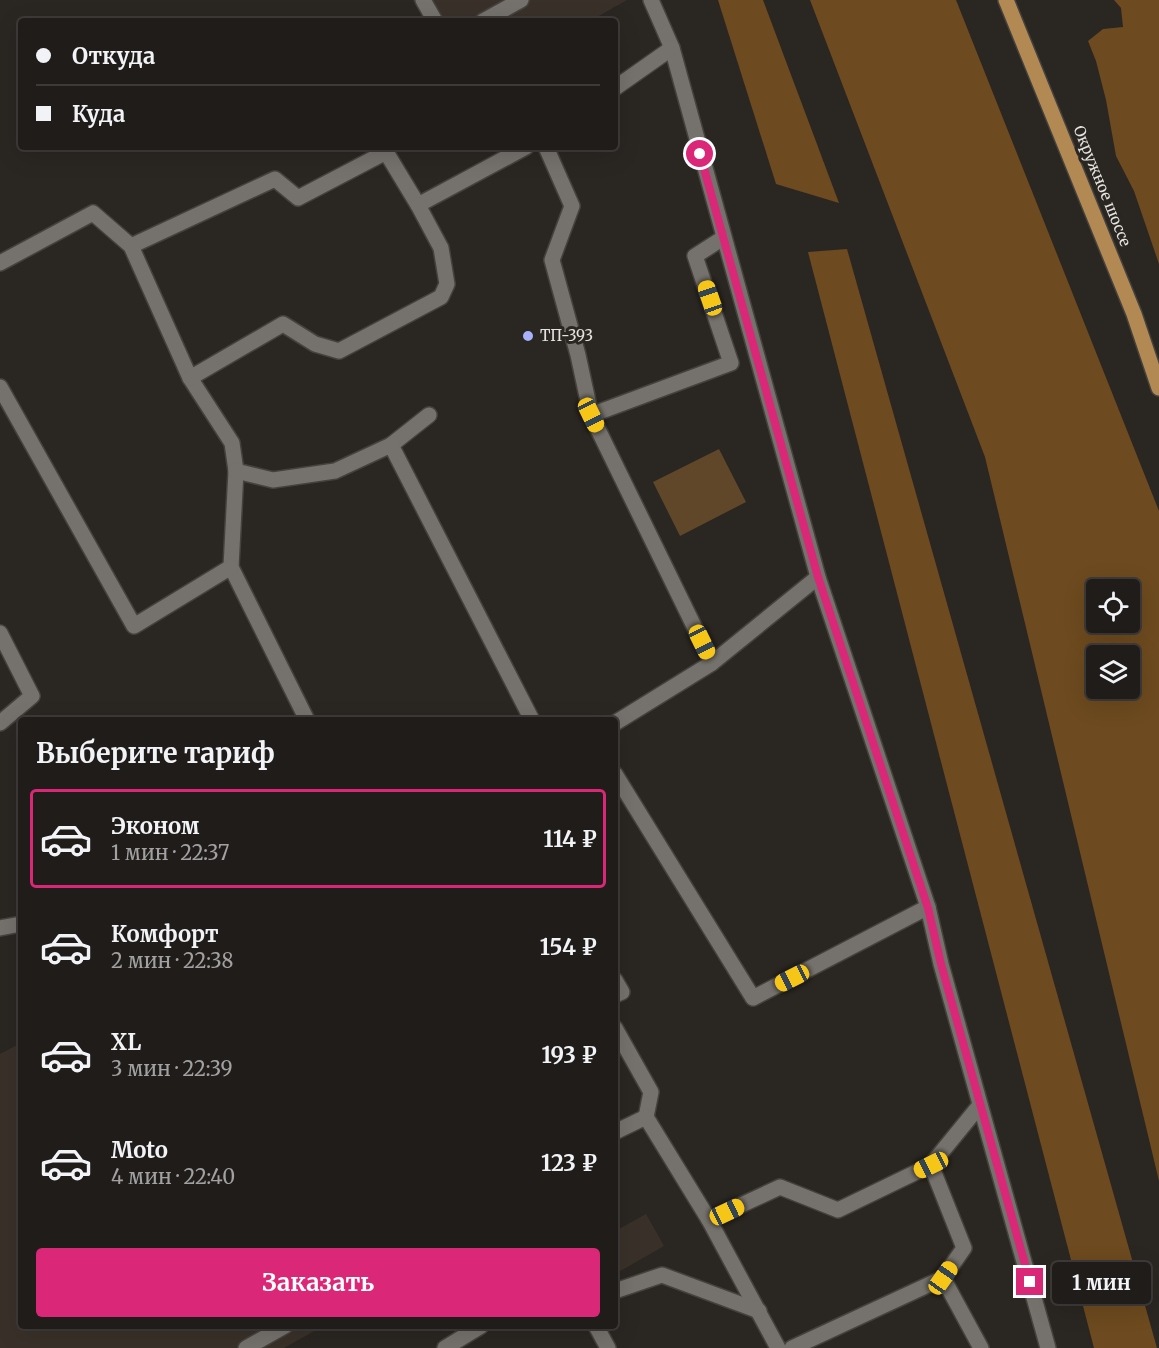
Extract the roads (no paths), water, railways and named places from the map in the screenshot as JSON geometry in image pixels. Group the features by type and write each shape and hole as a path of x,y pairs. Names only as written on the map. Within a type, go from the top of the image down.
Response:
{"main road":[{"name":"Окружное шоссе","path":"1006,0 1134,314 1159,388"}],"lane":[{"path":"423,0 433,18"},
{"path":"488,18 521,0"},
{"path":"651,0 672,48 818,577 928,908 941,964 1048,1348"},
{"path":"618,85 672,48"},
{"path":"418,205 520,150"},
{"path":"547,150 572,206 552,260 578,355 591,415 712,663"},
{"path":"131,246 275,179 298,198 386,152 441,248 447,284 441,297 339,351 315,344 283,324 190,378"},
{"path":"0,264 93,213 131,246 190,378 232,442 236,471 231,567 306,717"},
{"path":"591,415 732,363 695,256 723,238"},
{"path":"0,387 134,626 231,567"},
{"path":"236,471 273,480 335,471 391,445 429,415"},
{"path":"391,445 529,717"},
{"path":"618,721 712,663 818,577"},
{"path":"0,633 32,696 0,723"},
{"path":"618,779 753,998 928,908"},
{"path":"0,928 18,925"},
{"path":"618,1033 651,1092 646,1117 709,1220 778,1348"},
{"path":"709,1220 780,1187 838,1210 931,1165 980,1105"},
{"path":"618,1131 646,1117"},
{"path":"792,1348 943,1278 964,1248 931,1165"},
{"path":"618,1290 662,1275 759,1311"},
{"path":"943,1278 981,1348"},
{"path":"246,1348 280,1329"},
{"path":"446,1348 476,1329"},
{"path":"598,1329 608,1348"}],"place":[{"name":"ТП-393","path":"528,336"}]}
